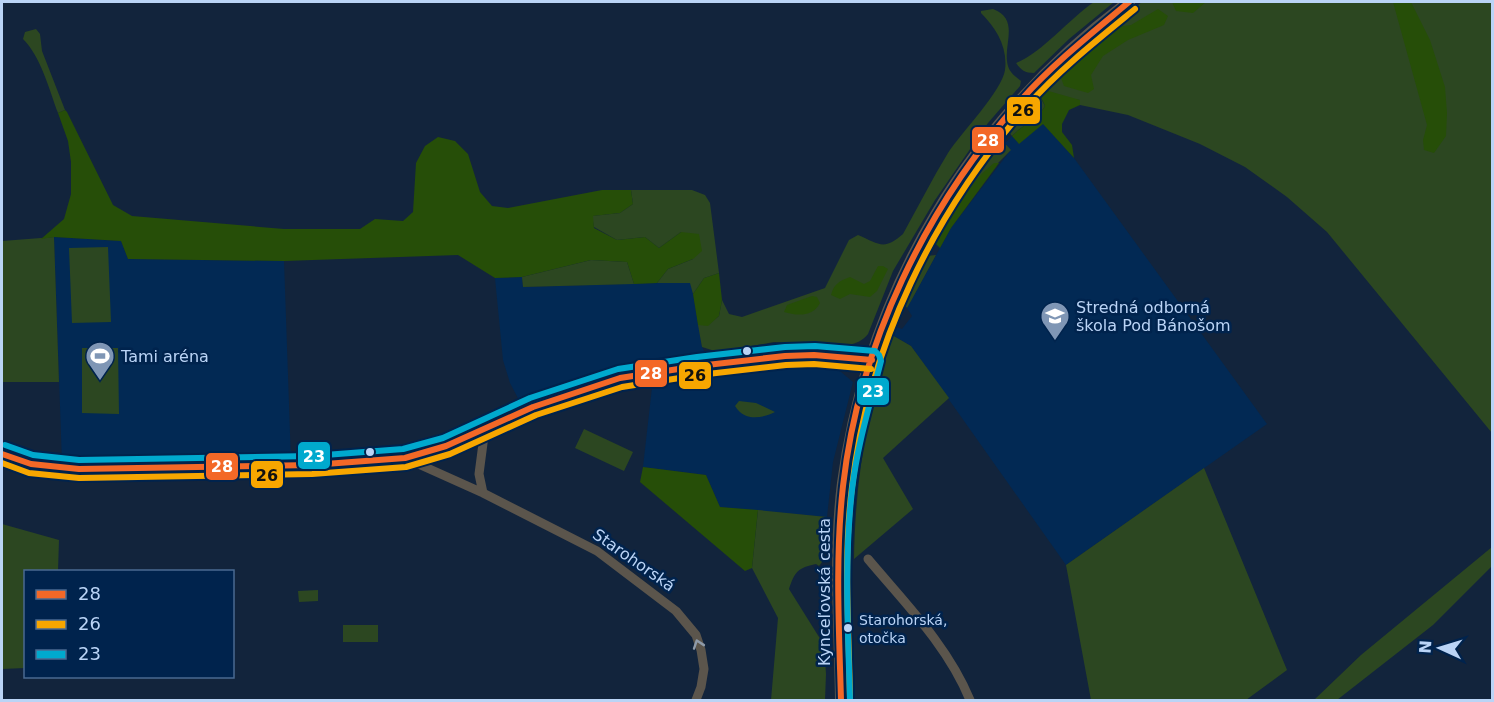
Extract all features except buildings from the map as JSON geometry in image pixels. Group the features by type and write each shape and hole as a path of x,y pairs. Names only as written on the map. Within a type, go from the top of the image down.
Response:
{"street":[{"name":"Kynceľovská cesta","path":"841,700 838,575 840,509 852,432 872,360 890,307 913,256 938,210 974,156 1034,84 1095,28 1129,2"},
{"path":"2,454 31,464 54,467 125,469 312,465 405,458 446,446 533,407 620,378 785,356 814,355 872,360"},
{"path":"483,493 479,474 485,428"},
{"name":"Starohorská","path":"405,458 483,493 597,551 676,611 696,635 701,650 704,669 696,700"},
{"path":"868,559 942,650 955,668 970,700"}],"shaded area":[{"name":"Stredná odborná škola Pod Bánošom","path":"1043,123 1074,158 1267,424 1066,565 911,346 894,336 897,327 902,329 912,316 907,308 951,228 1010,151 1005,143 1012,136 1019,143"},
{"path":"54,237 121,241 128,259 284,261 291,462 117,465 62,462"},
{"path":"522,277 523,287 691,282 702,347 717,374 782,365 835,367 853,382 833,462 827,517 720,507 706,475 643,467 655,361 613,368 520,402 510,383 503,360 495,278"}],"green space":[{"path":"1094,2 1114,2 1069,39 1034,73 1026,72 1016,63 1036,51"},
{"path":"1142,2 1492,2 1492,433 1327,232 1287,197 1245,167 1200,144 1128,115 1080,105 1080,100 1039,95 1045,106 1038,115 1012,136 1008,131 1009,126 1038,91 1088,45"},
{"path":"1172,2 1206,2 1193,13 1176,11"},
{"path":"1393,2 1411,2 1430,40 1445,87 1446,136 1434,153 1424,150 1423,140 1427,125"},
{"path":"993,9 1006,20 1009,34 1008,66 1021,81 1020,86 988,123 935,200 893,271 868,334 848,345 774,342 718,352 702,347 698,325 708,325 719,316 722,300 729,314 742,317 825,288 849,240 858,235 876,243 886,244 903,234 948,153 989,100 1002,79 1005,70 1003,46 992,25 981,13 981,11"},
{"path":"1158,9 1168,16 1164,25 1128,40 1103,56 1091,75 1094,89 1088,93 1064,86 1061,78 1070,67 1116,27 1131,25"},
{"path":"36,29 40,34 42,51 65,110 58,113 40,64 23,39 25,32"},
{"path":"1045,90 1080,100 1080,105 1069,110 1062,124 1062,132 1072,145 1074,158 1043,124 1019,144 1012,136 1042,111 1045,106 1038,91"},
{"path":"65,110 113,205 132,216 284,229 360,229 375,219 403,221 413,212 416,163 425,146 438,137 455,141 468,154 480,192 492,206 508,208 602,190 631,190 633,204 620,213 593,216 594,228 617,240 645,237 659,248 681,232 699,234 702,251 693,259 668,269 657,283 634,284 627,262 591,260 522,277 495,278 458,255 284,261 128,259 121,241 54,237 41,239 64,219 71,194 71,162 68,141 58,113"},
{"path":"999,139 1011,150 954,207 940,236 933,239 967,182"},
{"path":"994,163 999,163 951,228 940,248 933,239 940,236 970,188"},
{"path":"631,190 692,190 705,195 710,203 719,273 704,278 693,294 690,283 657,283 668,269 693,259 681,232 659,248 645,237 617,240 594,227 592,216 620,213 633,204"},
{"path":"54,237 59,382 2,382 2,241"},
{"path":"108,247 111,322 72,323 69,248"},
{"path":"936,255 907,308 902,301 923,263 921,261 927,256"},
{"path":"591,260 627,262 634,284 523,287 522,277"},
{"path":"878,266 888,269 877,291 870,297 850,294 840,299 831,295 838,283 850,277 864,284 870,281"},
{"path":"719,273 722,300 719,316 708,326 698,325 693,294 704,278"},
{"path":"812,296 817,297 820,303 813,311 799,315 784,312 787,305"},
{"path":"892,335 911,346 949,398 883,458 913,509 854,559 857,502 864,446 869,417"},
{"name":"Tami aréna","path":"82,348 118,348 119,414 82,413"},
{"path":"739,401 756,403 775,412 759,417 748,416 735,406"},
{"path":"584,429 633,452 624,471 575,448"},
{"path":"643,467 706,475 720,507 758,510 752,568 745,571 640,482"},
{"path":"1204,468 1287,670 1246,700 1091,700 1066,565"},
{"path":"758,510 827,517 822,562 819,566 810,565 798,571 789,589 824,645 825,700 771,700 778,618 752,568"},
{"path":"2,524 59,540 58,570 24,570 24,668 2,669"},
{"path":"1492,547 1492,566 1433,625 1337,700 1314,700 1361,655"},
{"path":"318,590 318,601 299,602 298,591"},
{"path":"343,625 378,625 378,642 343,642"}],"transit line":[{"name":"28","path":"841,700 838,566 843,486 851,433 864,381 881,329 902,280 927,231 955,185 987,141 1047,73 1129,2"},
{"name":"26","path":"850,700 847,594 849,514 860,434 873,383 890,332 935,236 993,147 1052,80 1135,9"},
{"name":"23","path":"5,445 33,455 79,460 312,456 403,449 443,438 530,398 618,369 785,347 815,346 875,351 881,361 857,457 848,542 850,700"},
{"name":"28","path":"2,454 31,464 79,469 312,465 405,458 446,446 533,407 620,378 785,356 814,355 872,360"},
{"name":"26","path":"2,463 29,473 79,478 312,474 406,467 450,454 536,415 622,387 786,365 814,364 871,369"}],"place":[{"name":"Stredná odborná škola Pod Bánošom","path":"1055,342"},
{"name":"Tami aréna","path":"100,382"},
{"name":"Starohorská, otočka","path":"848,628"}]}
